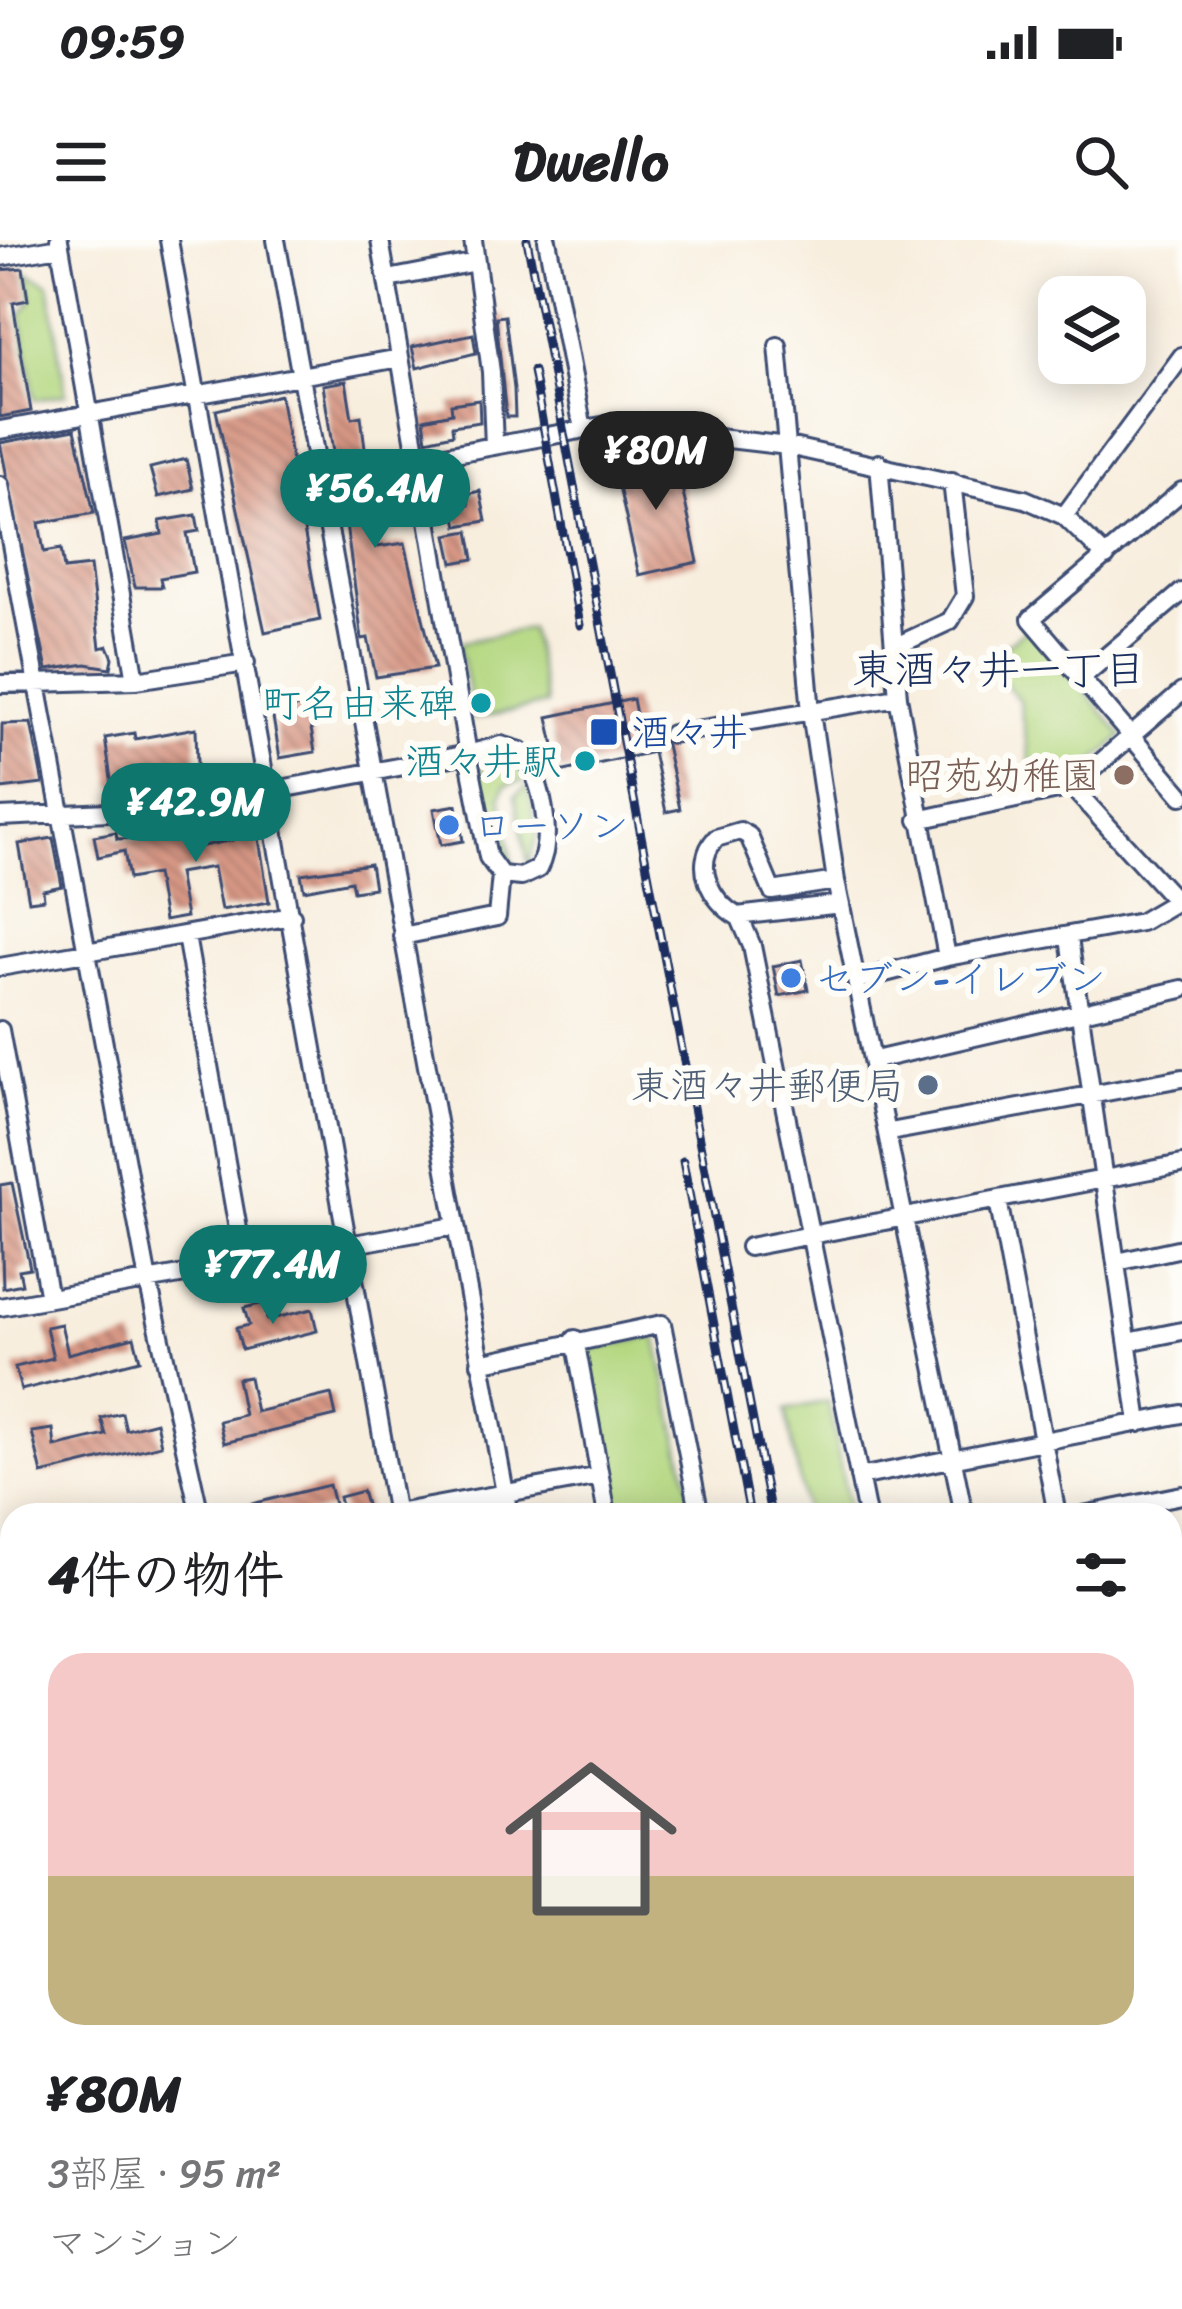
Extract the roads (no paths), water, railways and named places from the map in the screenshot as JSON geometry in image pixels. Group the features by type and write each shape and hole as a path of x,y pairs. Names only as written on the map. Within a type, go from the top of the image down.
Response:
{"street":[{"path":"169,240 394,1503"},
{"path":"276,240 507,1503"},
{"path":"380,240 468,754 488,856 501,875 496,917 402,936"},
{"path":"472,240 491,372 494,446"},
{"path":"547,240 583,429"},
{"path":"0,257 59,244 136,680"},
{"path":"388,279 476,262"},
{"path":"778,346 811,712 836,881 962,1503"},
{"path":"1064,516 1182,356"},
{"path":"0,430 400,358"},
{"path":"418,460 623,425 788,446 1025,499 1064,516 1106,557"},
{"path":"879,463 898,697 947,957"},
{"path":"894,647 950,622 965,596 952,481"},
{"path":"0,485 148,1280 197,1503"},
{"path":"1182,491 1031,620 1182,795"},
{"path":"1081,678 1182,592"},
{"path":"0,684 136,680 246,663"},
{"path":"919,820 1072,787 1182,692"},
{"path":"672,734 898,697"},
{"path":"0,818 174,809 515,747 526,756 536,781 548,841 542,863 521,878 501,875"},
{"path":"858,980 947,957 1142,922 1179,900 1072,787"},
{"path":"836,881 772,891 749,836 726,832 708,847 705,874 711,893 739,916 752,946 864,1503"},
{"path":"739,916 841,904"},
{"path":"0,967 292,916"},
{"path":"186,936 244,1263"},
{"path":"1069,938 1139,1423"},
{"path":"875,1060 1182,988"},
{"path":"0,1030 49,1298"},
{"path":"890,1132 1182,1078"},
{"path":"749,1247 1182,1164"},
{"path":"998,1200 1056,1503"},
{"path":"0,1307 454,1226"},
{"path":"1118,1262 1182,1248"},
{"path":"480,1363 662,1324 698,1503"},
{"path":"1128,1342 1182,1331"},
{"path":"575,1339 605,1503"},
{"path":"859,1478 1182,1414"},
{"path":"448,1503 600,1476"},
{"path":"1142,1503 1182,1495"}],"railway":[{"path":"527,240 769,1503"},
{"path":"533,371 580,625"},
{"path":"683,1161 748,1503"}],"place":[{"name":"町名由来碑","path":"481,703"},
{"name":"酒々井","path":"604,732"},
{"name":"酒々井駅","path":"585,761"},
{"name":"昭苑幼稚園","path":"1124,775"},
{"name":"ローソン","path":"449,825"},
{"name":"セブン-イレブン","path":"791,978"},
{"name":"東酒々井郵便局","path":"928,1085"}],"district":[{"name":"東酒々井一丁目","path":"999,669"}]}
